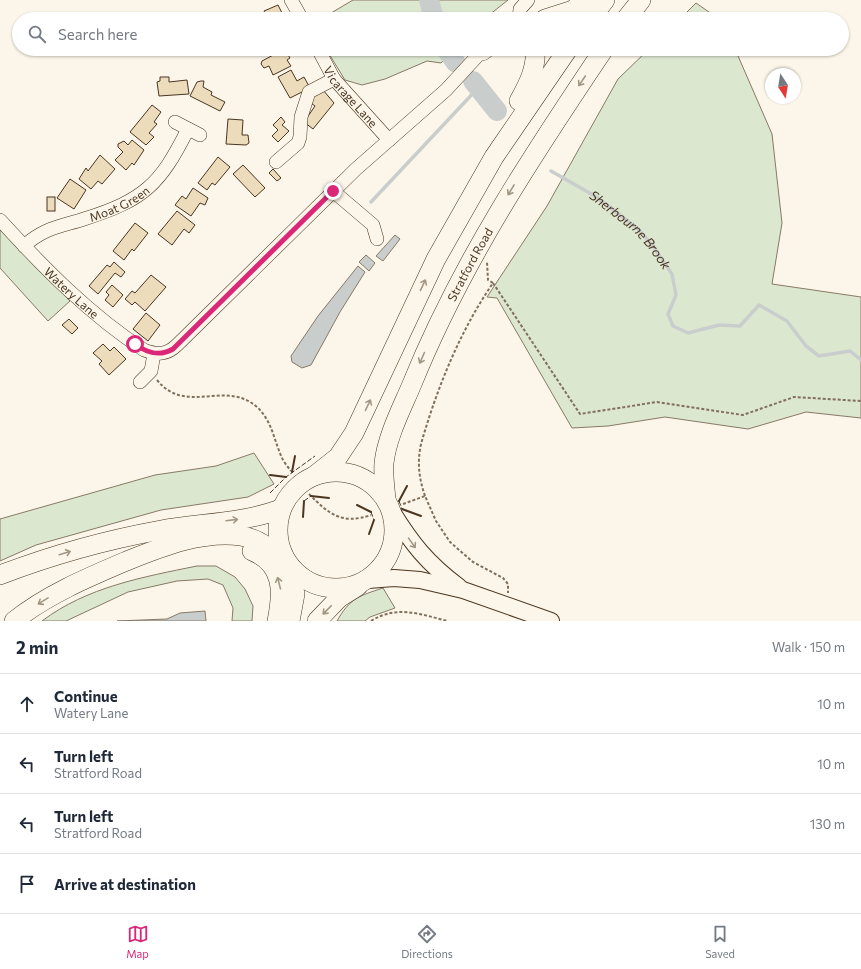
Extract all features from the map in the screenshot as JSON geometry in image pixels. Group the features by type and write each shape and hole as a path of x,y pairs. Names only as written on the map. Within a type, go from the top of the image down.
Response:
{"highway":[{"path":"567,12 573,10 586,0"},
{"path":"577,12 586,0"},
{"path":"595,12 604,0"},
{"path":"632,12 641,0"},
{"path":"528,86 535,56"},
{"path":"312,485 338,457 354,433 487,155 547,56"},
{"path":"436,259 494,157 563,56"},
{"name":"Stratford Road","path":"392,505 384,462 410,387 439,323 483,239 518,178 599,56"},
{"path":"0,575 28,564 93,545 162,530 260,516 281,508 294,492 312,485 329,473 359,476 371,483 392,505 393,523 391,548 386,561 365,582 340,598 317,621"},
{"path":"281,508 278,533 295,594 290,621"},
{"path":"14,621 63,590 98,573 162,546 196,538 226,535 242,536 258,541 305,578 323,585 333,586 365,582"},
{"path":"129,560 196,547 219,545 249,549 267,560 278,577 281,594 277,621"}],"main road":[{"path":"392,505 414,546 430,564 463,590"},
{"path":"365,582 406,578 463,590 551,621"}],"street":[{"path":"291,0 298,12"},
{"path":"520,12 520,8 528,0"},
{"name":"Vicarage Lane","path":"322,56 334,79 388,140"},
{"path":"140,382 151,371 154,354 168,352 177,345 333,191 388,140 446,90 478,56"},
{"path":"276,162 298,143 300,138 301,118 309,92 334,79"},
{"path":"175,122 200,135"},
{"name":"Moat Green","path":"24,246 40,233 126,204 147,190 174,157 188,129"},
{"path":"333,191 373,225 377,239"},
{"name":"Watery Lane","path":"0,220 24,246 92,311 135,344 154,354"}],"path":[{"path":"487,258 488,280 493,283 580,414 657,402 743,416 794,397 861,401"},
{"path":"493,283 471,318 454,354 425,430 418,462 420,482 436,521 450,542 473,562 503,578 508,584 506,606"},
{"path":"151,371 164,389 173,394 190,397 227,395 251,402 263,413 269,422 280,454 291,471"},
{"path":"312,485 326,511 339,518 362,518 371,515"},
{"path":"392,505 425,496"},
{"path":"372,621 382,615 400,611 426,615 447,621"}],"green space":[{"path":"353,0 508,0 493,12 333,12"},
{"path":"696,3 709,12 687,12"},
{"path":"330,56 448,56 441,63 427,61 385,79 362,85 345,80"},
{"path":"642,56 738,56 772,134 782,223 772,284 861,297 861,418 806,412 748,429 665,417 608,426 572,428 497,298 487,297 547,206 618,79"},
{"path":"0,227 70,301 48,321 0,268"},
{"path":"254,453 274,484 248,497 161,510 36,545 0,561 0,519 155,475 216,466"},
{"path":"197,566 216,566 235,577 245,589 253,606 252,621 232,621 233,608 223,585 208,579 177,581 128,592 66,621 42,621 59,609 116,585 156,574"},
{"path":"383,588 395,608 370,617 365,621 337,621 346,607 356,599"}],"shaded area":[{"path":"395,235 400,239 383,261 376,256"},
{"path":"366,255 375,263 369,271 359,262"},
{"path":"358,266 365,272 340,312 311,365 302,368 292,362 291,356 318,316"},
{"path":"205,611 206,621 117,621 167,619 180,613"}],"building":[{"path":"278,5 282,12 264,12"},
{"path":"271,56 289,56 290,58 287,60 291,66 273,75 269,66 264,68 261,64 262,61"},
{"path":"291,70 297,81 304,77 310,88 290,98 278,77"},
{"path":"160,77 169,77 169,82 187,80 189,94 159,96 157,82 160,81"},
{"path":"204,81 203,87 212,92 211,95 225,102 220,111 190,96 197,82"},
{"path":"323,90 334,103 313,129 304,122 315,106 308,101 317,91"},
{"path":"152,105 161,112 154,122 157,124 149,133 154,137 146,145 130,132"},
{"path":"281,117 285,122 282,125 289,131 278,142 272,136 278,130 273,125"},
{"path":"228,119 243,120 242,135 248,135 249,143 246,145 226,144"},
{"path":"132,140 144,150 134,165 132,163 126,170 115,160 123,152 118,147 118,144 124,141 128,145"},
{"path":"100,155 115,169 102,184 98,181 91,189 79,179 86,168 88,171"},
{"path":"218,157 230,167 215,185 212,183 207,190 198,183"},
{"path":"243,165 265,188 255,197 233,174"},
{"path":"273,169 281,178 277,181 269,173"},
{"path":"70,179 86,190 74,209 57,198"},
{"path":"193,188 208,198 205,205 200,203 191,216 175,205 182,196 186,199"},
{"path":"47,197 55,197 55,211 47,211"},
{"path":"177,211 195,225 189,233 184,229 172,245 158,234"},
{"path":"135,223 148,233 134,251 132,249 124,260 113,251"},
{"path":"114,262 125,272 121,277 115,273 98,294 89,286 107,265 110,267"},
{"path":"151,275 166,287 145,311 135,302 132,305 125,299 132,291 135,293"},
{"path":"112,285 123,295 113,307 105,300 109,295 106,292"},
{"path":"146,313 160,325 148,341 133,329"},
{"path":"69,319 78,328 72,334 62,325"},
{"path":"103,344 110,351 114,347 126,359 109,375 99,364 102,361 93,353"}],"waterway":[{"name":"Sherbourne Brook","path":"429,0 432,12"},
{"name":"Sherbourne Brook","path":"451,56 456,63"},
{"name":"Sherbourne Brook","path":"473,81 497,111"},
{"path":"371,202 478,88"},
{"name":"Sherbourne Brook","path":"551,171 595,196 638,229 653,246 672,274 676,295 668,314 673,326 688,333 719,325 740,326 759,305 787,321 806,346 819,356 850,351 861,360"}],"fence":[{"path":"270,493 286,477 315,456"},
{"path":"304,501 311,496"},
{"path":"399,501 402,509"},
{"path":"371,512 374,520"}],"wall":[{"path":"292,472 295,456"},
{"path":"270,475 286,477"},
{"path":"399,501 407,486"},
{"path":"311,496 329,498"},
{"path":"303,517 304,501"},
{"path":"357,505 371,512"},
{"path":"402,509 421,516"},
{"path":"369,534 374,520"}],"route":[{"path":"135,344 154,354 161,354 173,349 333,191"}]}
